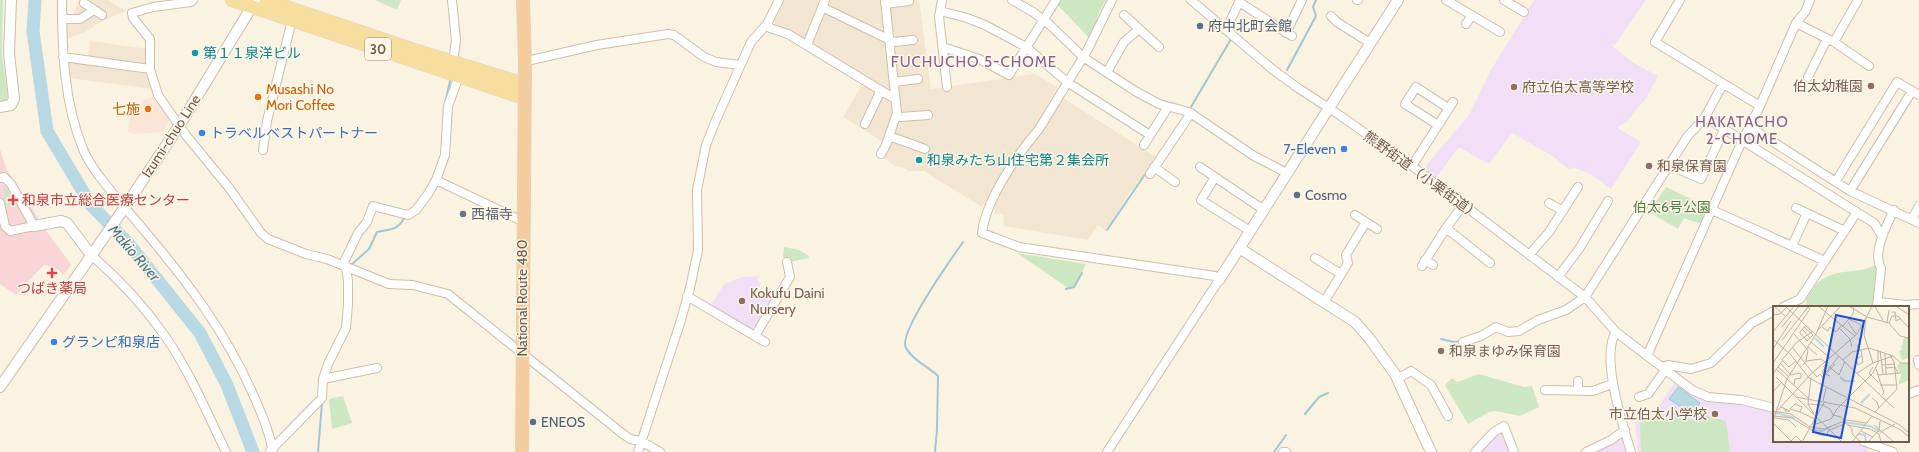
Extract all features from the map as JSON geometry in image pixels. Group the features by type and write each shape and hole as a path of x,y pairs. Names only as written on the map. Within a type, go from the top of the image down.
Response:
{"highway":[{"name":"National Route 480","path":"522,452 522,221 525,60 523,0"}],"main road":[{"name":"30","path":"232,0 254,3 292,20 524,98"},
{"name":"30","path":"266,0 524,84"}],"street":[{"path":"0,107 11,105 14,99 9,53 11,0"},
{"path":"62,0 63,57 71,107 84,150 98,173 178,271 215,322 238,362 269,430 271,451"},
{"path":"193,0 191,2 153,7 132,13 133,18 150,39 150,68 158,95 179,126 230,189 261,234 268,239 306,254 327,259 346,268 389,284 414,285 448,294 460,302 623,434 630,439 641,441 660,452"},
{"path":"452,0 456,40 453,62"},
{"path":"638,452 681,320 698,250 697,190 704,155 716,120 751,42 767,24 779,0"},
{"path":"942,0 940,11 942,47 947,87"},
{"path":"1012,0 1043,20 1083,57 1159,104 1191,113 1254,156 1287,173"},
{"path":"942,47 979,59 1009,75 1056,0"},
{"path":"1112,0 1083,57 1068,82 993,198 984,220 982,233 1019,247 1215,276 1219,280"},
{"name":"熊野街道（小栗街道）","path":"1191,0 1283,77 1412,166 1585,296 1616,332 1692,390 1701,395 1742,400 1773,408"},
{"path":"1226,30 1239,1 1289,34 1301,0"},
{"path":"1107,452 1398,0"},
{"path":"1448,0 1500,32"},
{"path":"1680,0 1655,42 1760,106"},
{"path":"1647,356 1796,23 1810,0"},
{"path":"1808,77 1830,40 1858,0"},
{"path":"881,154 896,116 894,82 885,2 910,1"},
{"path":"1501,2 1524,12"},
{"path":"84,3 102,15"},
{"name":"Izumi-chuo Line","path":"0,387 125,207 179,126 254,3"},
{"path":"807,45 824,4 889,40 894,42 913,40"},
{"path":"62,19 80,19 94,10"},
{"path":"940,11 967,18 985,25 1026,47 1068,82 1150,135"},
{"path":"1124,15 1154,45"},
{"path":"1466,24 1472,15"},
{"path":"1331,16 1337,22 1370,43"},
{"path":"263,150 266,121 292,20"},
{"path":"1796,23 1830,40 1869,66"},
{"path":"767,24 770,28 788,34 807,45 895,99"},
{"path":"1107,72 1127,35 1139,29"},
{"path":"525,60 597,45 668,34 674,35 710,60 740,65"},
{"path":"63,57 150,68"},
{"path":"271,451 322,398 323,379 328,364 346,328 348,304 346,268 344,262 358,233 367,222 373,206 406,215 416,210 436,180 445,155 448,106 459,76"},
{"path":"894,82 918,79"},
{"path":"1836,181 1897,82 1916,93 1850,191"},
{"path":"1463,342 1481,336 1496,327 1508,332 1519,331 1538,320 1566,310 1585,296 1687,137 1704,117 1723,84"},
{"path":"1412,166 1436,134 1438,124 1451,105 1416,87 1405,104 1438,124"},
{"path":"865,124 881,90"},
{"path":"1144,145 1168,107"},
{"path":"1170,181 1152,170 1178,139 1191,113"},
{"path":"896,116 928,115"},
{"path":"1704,117 1874,223 1882,236"},
{"path":"1750,127 1850,191 1916,221 1919,206"},
{"path":"1669,165 1701,179 1724,130"},
{"path":"889,136 926,149"},
{"path":"1200,167 1264,210"},
{"path":"0,178 4,177 11,184 34,226"},
{"path":"1215,177 1201,200 1250,231"},
{"path":"436,180 522,221"},
{"path":"1529,255 1549,232 1578,187"},
{"path":"1558,277 1582,251 1602,218 1608,202"},
{"path":"1549,203 1563,211"},
{"path":"0,204 4,226 10,231 60,221 67,223 152,318 166,337 200,398 226,452"},
{"path":"1427,264 1446,228 1464,204"},
{"path":"1796,208 1845,231"},
{"path":"1712,210 1825,261"},
{"path":"1894,210 1882,236 1879,253 1879,264 1881,268 1878,305 1919,304"},
{"path":"1785,306 1800,299 1857,212"},
{"path":"1792,246 1807,213"},
{"path":"1355,214 1377,229"},
{"path":"1324,302 1348,263 1346,254 1366,222"},
{"path":"1446,228 1480,250 1490,263"},
{"path":"1239,248 1355,322 1384,358 1397,379 1431,452"},
{"path":"1316,258 1341,274"},
{"path":"755,336 790,277 787,262"},
{"path":"687,296 765,342"},
{"path":"1639,397 1648,394 1648,387 1668,365 1691,369 1711,363 1752,323 1773,312"},
{"path":"1616,332 1612,343 1612,384 1631,452"},
{"path":"323,379 377,368"},
{"path":"1397,379 1411,371 1431,385 1430,393 1448,411"},
{"path":"1578,381 1578,391"},
{"path":"1545,390 1593,391 1612,384"},
{"path":"1909,394 1919,390"},
{"path":"1475,452 1494,432 1504,426 1514,452"},
{"path":"1586,452 1611,440 1625,430"},
{"path":"1866,442 1893,452"}],"shaded area":[{"path":"79,0 108,0 126,11 104,20 85,32 65,40 65,16 73,16"},
{"path":"784,0 919,0 931,89 1034,74 1058,87 1036,127 1027,137 982,207 924,171 907,171 907,169 895,166 884,158 887,151 883,142 843,117 866,77 789,30 776,26 774,22"},
{"path":"1534,0 1646,0 1614,46 1613,44 1611,45 1632,62 1658,76 1645,100 1628,121 1619,126 1619,129 1641,142 1611,189 1592,175 1575,168 1569,169 1551,155 1512,133 1489,164 1459,147 1436,178 1423,169 1469,115 1491,70"},
{"path":"90,41 149,49 152,89 69,78 67,70 68,60 87,62"},
{"path":"154,97 158,99 171,118 163,132 134,134 128,132 130,117 137,106 144,100"},
{"path":"1063,98 1156,157 1131,191 1106,231 1098,225 1088,240 1004,226 1003,214 994,214 995,201 1032,142"},
{"name":"和泉市立総合医療センター","path":"0,149 6,168 47,232 71,264 64,275 56,269 44,265 16,295 0,284"},
{"name":"Kokufu Daini Nursery","path":"760,276 757,280 761,283 758,289 773,298 755,327 751,329 711,305 724,284 742,277"},
{"name":"市立伯太小学校","path":"1675,382 1695,396 1705,399 1723,399 1773,411 1773,442 1860,442 1869,446 1867,452 1638,452 1635,422 1657,418 1655,411"},
{"path":"1500,431 1504,433 1512,452 1481,452 1495,435"},
{"path":"1623,438 1628,452 1594,452"}],"green space":[{"path":"0,0 3,0 2,55 8,97 6,100 0,101"},
{"path":"375,0 401,0 397,10"},
{"path":"1058,0 1106,0 1099,12 1090,39 1056,3"},
{"name":"伯太6号公園","path":"1666,187 1708,207 1701,224 1684,218 1678,229 1649,212"},
{"path":"3,189 6,189 15,204 14,206 6,206"},
{"path":"784,247 799,250 808,255 809,258 789,262 788,258 783,257"},
{"path":"1017,253 1086,264 1074,287 1068,288"},
{"path":"1875,265 1879,268 1876,306 1807,306 1806,299 1816,284 1821,280 1828,276 1842,272 1869,268"},
{"path":"1479,374 1524,387 1532,386 1539,407 1520,416 1496,411 1489,412 1468,424 1445,385 1452,378 1457,382"},
{"path":"343,396 352,423 332,429 329,399"},
{"path":"1670,416 1702,422 1707,416 1726,421 1730,452 1641,452 1640,422"}],"water":[{"path":"1678,387 1700,403 1692,415 1669,399"}],"waterway":[{"name":"Makio River","path":"35,0 33,31 47,131 91,205 128,243 200,333 227,385 253,452"},
{"path":"1287,70 1316,16 1313,7 1316,0"},
{"path":"1191,107 1231,39"},
{"path":"445,103 450,81"},
{"path":"1107,230 1148,170"},
{"path":"350,266 369,249 377,232 397,227 405,217"},
{"path":"935,452 938,376 912,356 906,348 905,340 917,313 927,296 963,242"},
{"path":"1066,289 1074,287 1082,273"},
{"path":"1441,339 1454,342 1462,341"},
{"path":"1305,414 1319,397 1328,393"},
{"path":"318,452 322,403"},
{"path":"1274,452 1286,435"}],"place":[{"name":"府中北町会館","path":"1200,26"},
{"name":"第１１泉洋ビル","path":"195,53"},
{"name":"伯太幼稚園","path":"1871,86"},
{"name":"府立伯太高等学校","path":"1514,87"},
{"name":"Musashi No Mori Coffee","path":"258,97"},
{"name":"七施","path":"148,109"},
{"name":"トラベルベストパートナー","path":"202,133"},
{"name":"7-Eleven","path":"1344,149"},
{"name":"和泉みたち山住宅第２集会所","path":"919,160"},
{"name":"和泉保育園","path":"1649,166"},
{"name":"Cosmo","path":"1297,195"},
{"name":"和泉市立総合医療センター","path":"13,200"},
{"name":"西福寺","path":"463,214"},
{"name":"つばき薬局","path":"52,273"},
{"name":"Kokufu Daini Nursery","path":"742,301"},
{"name":"グランピ和泉店","path":"54,342"},
{"name":"和泉まゆみ保育園","path":"1441,351"},
{"name":"市立伯太小学校","path":"1715,414"},
{"name":"ENEOS","path":"533,422"}],"district":[{"name":"FUCHUCHO 5-CHOME","path":"974,62"},
{"name":"HAKATACHO 2-CHOME","path":"1742,130"}]}
